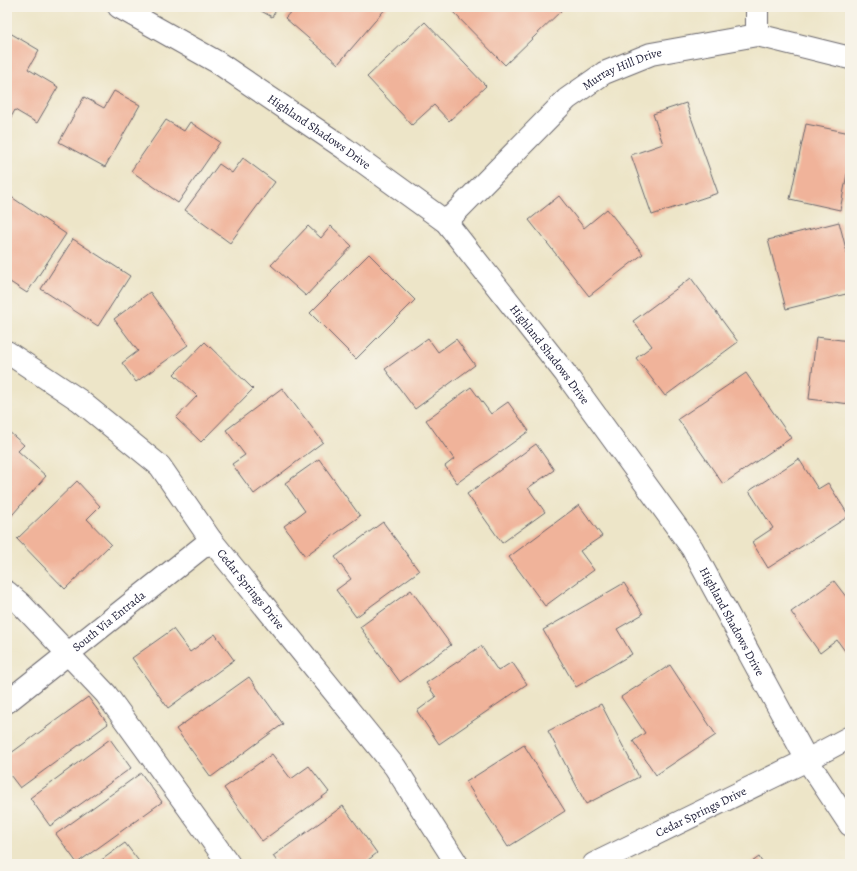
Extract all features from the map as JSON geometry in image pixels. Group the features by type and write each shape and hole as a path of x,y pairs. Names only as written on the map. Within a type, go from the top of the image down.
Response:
{"street":[{"name":"Highland Shadows Drive","path":"119,7 217,62 344,148 446,222 565,373 692,548 808,760 850,825"},
{"path":"757,7 757,36"},
{"name":"Murray Hill Drive","path":"446,222 567,99 604,73 651,54 757,36 850,58"},
{"name":"Cedar Springs Drive","path":"7,352 79,400 160,466 211,540 395,766 457,864"},
{"name":"South Via Entrada","path":"7,702 211,540"},
{"path":"7,592 21,604 106,694 229,864"},
{"name":"Cedar Springs Drive","path":"594,864 808,760 850,737"}],"building":[{"path":"254,7 278,7 272,17"},
{"path":"295,7 387,7 338,64 285,18"},
{"path":"448,7 565,7 505,65"},
{"path":"425,22 486,86 449,121 434,105 412,125 367,77"},
{"path":"10,33 39,50 28,69 58,87 37,123 15,110 7,125 7,37"},
{"path":"114,91 140,105 105,167 59,142 84,97 104,108"},
{"path":"686,103 718,193 652,215 631,155 663,144 653,114"},
{"path":"166,120 184,131 190,122 220,142 178,203 131,171"},
{"path":"806,124 850,133 850,175 847,174 840,210 790,199"},
{"path":"243,158 275,182 230,243 185,210 219,164 232,173"},
{"path":"7,194 66,234 27,293 7,280"},
{"path":"559,196 584,228 607,209 643,254 589,296 529,220"},
{"path":"839,222 850,264 850,293 786,309 768,240"},
{"path":"308,226 321,238 331,226 352,246 306,296 271,265"},
{"path":"73,239 130,276 98,326 41,289"},
{"path":"369,254 415,300 356,359 310,313"},
{"path":"691,278 738,342 665,396 636,358 652,346 633,321"},
{"path":"150,292 188,345 136,382 122,363 138,351 114,319"},
{"path":"816,337 850,341 850,404 809,399"},
{"path":"428,338 438,352 456,339 475,365 415,409 385,369"},
{"path":"205,342 253,389 201,442 176,418 197,396 174,374"},
{"path":"746,373 791,438 723,484 678,419"},
{"path":"471,387 491,414 508,402 529,431 457,483 445,466 454,459 426,420"},
{"path":"282,388 323,442 254,494 232,464 245,455 226,430"},
{"path":"7,430 24,445 18,451 46,476 7,521"},
{"path":"536,444 554,470 528,488 545,512 502,543 467,494"},
{"path":"319,459 360,516 305,556 284,526 305,511 285,483"},
{"path":"799,459 818,489 828,483 849,516 768,568 752,542 773,528 749,491"},
{"path":"77,481 100,506 87,519 111,544 65,589 17,539"},
{"path":"579,505 602,536 580,551 594,570 545,606 509,557"},
{"path":"383,522 419,571 356,617 336,590 351,579 335,557"},
{"path":"834,581 850,602 850,658 837,640 820,653 791,612"},
{"path":"624,583 643,614 617,629 632,654 576,687 543,630"},
{"path":"411,590 451,645 400,682 360,627"},
{"path":"173,629 190,652 215,634 234,660 168,708 132,658"},
{"path":"481,646 498,671 512,662 527,684 439,744 417,711 436,697 426,683"},
{"path":"670,665 716,735 656,775 633,741 645,733 621,697"},
{"path":"249,677 283,724 211,777 176,729"},
{"path":"88,697 108,724 20,788 7,771 7,756"},
{"path":"601,704 639,777 586,804 548,731"},
{"path":"110,739 131,768 50,826 30,798"},
{"path":"524,745 565,811 508,847 466,782"},
{"path":"272,754 291,779 309,766 329,792 262,841 224,788"},
{"path":"141,773 162,802 77,863 56,834"},
{"path":"343,806 377,853 363,864 279,864 273,856"},
{"path":"125,843 141,864 96,864"},
{"path":"759,857 763,864 749,864"}]}
